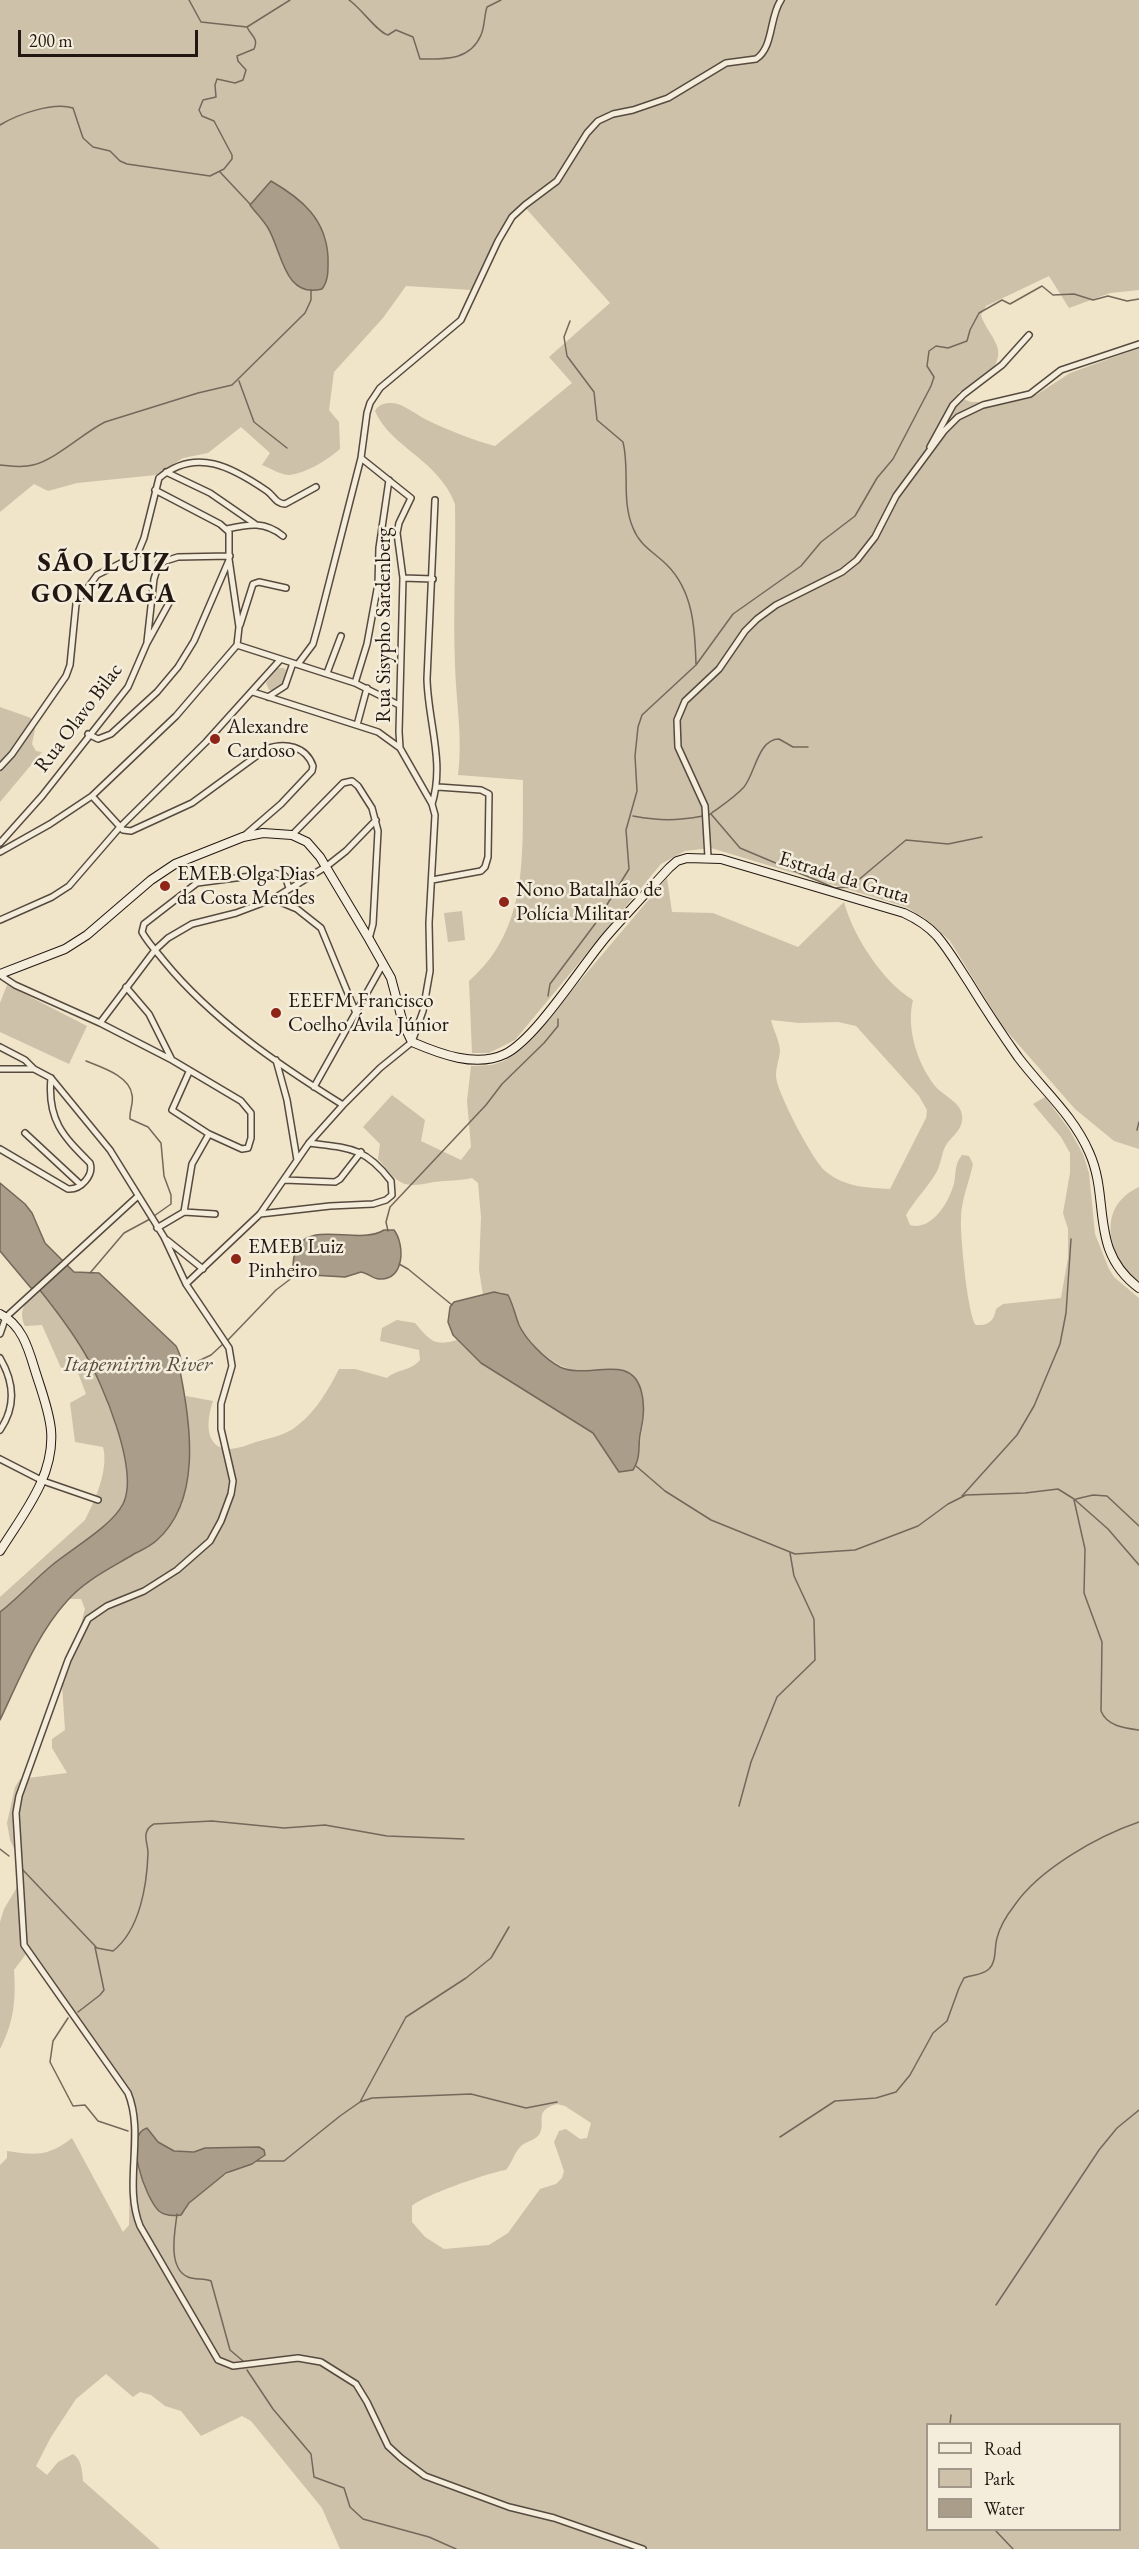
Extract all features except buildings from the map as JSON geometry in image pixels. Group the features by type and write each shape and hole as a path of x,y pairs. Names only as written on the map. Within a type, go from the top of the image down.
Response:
{"main road":[{"path":"0,974 65,949 101,926 163,871 243,837 263,833 292,835 313,848 327,866 370,936 393,985 403,1023 412,1042"},
{"name":"Estrada da Gruta","path":"412,1042 437,1052 465,1059 491,1059 505,1054 529,1034 606,937 669,868 676,861 687,858 708,857 904,913 927,926 958,965 1018,1056 1068,1117 1084,1141 1097,1170 1103,1234 1107,1245 1122,1273 1139,1288"},
{"path":"0,1551 43,1481 51,1446 49,1416 26,1343 14,1324 3,1316"}],"street":[{"path":"268,697 285,686 295,664 313,644 361,458 367,412 380,388 453,328 465,315 498,241 512,218 557,181 587,133 598,121 613,114 668,98 726,63 756,59 764,50 781,0"},
{"path":"926,457 953,405 1002,365 1029,335"},
{"path":"708,857 705,806 678,747 677,720 682,705 719,669 745,631 757,619 776,605 842,572 857,560 875,537 896,496 951,423 958,417 983,405 1030,394 1061,370 1139,344"},
{"name":"Rua Sisypho Sardenberg","path":"361,458 411,496 398,527 403,578 400,748 432,804 435,832 429,923 430,971 423,1011 412,1042"},
{"path":"0,767 12,754 66,676 70,664 74,610 80,597 97,575 137,555 144,538 156,481 166,472 195,463 218,463 268,492 277,502 285,504 316,486"},
{"path":"166,472 210,493 255,524 273,528 283,536"},
{"path":"355,683 368,635 378,584 378,548 389,480"},
{"path":"155,490 227,529 231,537 230,557 239,627"},
{"path":"432,804 438,787 438,752 428,701 427,679 435,500"},
{"path":"227,529 255,524"},
{"path":"147,643 154,579 159,563 178,556 230,557"},
{"path":"88,734 98,739 111,734 157,692 178,667 194,641 230,557"},
{"path":"403,578 433,579"},
{"path":"0,852 50,824 92,796 176,716 237,645 239,627 252,585 259,582 286,588"},
{"name":"Rua Olavo Bilac","path":"0,843 42,796 88,734 128,687 147,643 170,603"},
{"path":"327,673 341,636"},
{"path":"237,645 355,683 399,705"},
{"path":"0,920 52,897 69,886 120,827 253,692 280,660"},
{"path":"357,725 367,688"},
{"path":"253,692 378,732 400,748"},
{"path":"92,796 120,827 125,831 131,831 192,803 260,752 272,747 299,748 310,758 314,766 312,771 281,804 243,837"},
{"path":"292,835 340,785 348,781 358,786 372,808 379,844 370,936"},
{"path":"432,880 481,871 488,857 489,794 481,790 438,787"},
{"path":"100,1023 155,950 181,928 236,913 273,899 327,866 346,851 375,820"},
{"path":"289,888 285,876 274,873 197,883 144,924 142,932 198,999 276,1060 343,1105"},
{"path":"273,899 297,909 321,928 356,1013"},
{"path":"314,1087 384,964"},
{"path":"0,974 15,985 100,1023 172,1060 241,1101 251,1113 251,1142 245,1149 209,1134 172,1110 189,1072"},
{"path":"126,987 149,1014 172,1060"},
{"path":"186,1284 260,1214 309,1143 343,1105 380,1068 412,1042"},
{"path":"0,1047 25,1060 34,1069 51,1078 120,1164 164,1237 203,1269"},
{"path":"276,1060 287,1100 297,1160"},
{"path":"0,1069 34,1069"},
{"path":"0,1149 69,1189 75,1190 91,1172 92,1166 59,1130 49,1091 51,1078"},
{"path":"25,1133 81,1185"},
{"path":"184,1212 192,1164 209,1134"},
{"path":"260,1214 373,1204 392,1196 390,1181 361,1152 351,1148 309,1143"},
{"path":"284,1180 330,1182 340,1179 361,1152"},
{"path":"0,1334 3,1316 32,1293 138,1196"},
{"path":"157,1228 184,1212 215,1214"},
{"path":"164,1237 186,1284 231,1354 231,1369 220,1411 222,1442 231,1468 232,1487 218,1527 204,1548 177,1570 144,1591 107,1606 88,1619 68,1660 19,1796 15,1828 24,1945 128,2093 133,2114 135,2212 175,2289 218,2360 233,2366 298,2358 321,2362 356,2384 388,2446 425,2475 508,2507 554,2518 643,2549"},
{"path":"0,1358 11,1383 12,1401 10,1412 0,1430"},
{"path":"0,1459 43,1481 98,1500"}],"green space":[{"path":"0,0 1139,0 1139,290 1110,293 1069,308 1049,276 986,306 981,315 997,346 998,358 991,371 958,393 960,398 971,402 993,402 1036,395 1070,373 1139,348 1139,1149 1114,1141 1075,1109 1003,1027 950,941 926,919 906,907 711,848 685,851 661,864 515,1040 489,1053 472,1053 469,981 489,960 503,938 513,913 522,862 523,780 458,775 460,734 454,645 455,504 438,476 392,435 382,424 375,411 384,404 396,404 445,428 495,446 572,383 549,357 610,303 523,205 506,222 472,290 406,286 383,318 334,372 329,410 339,422 340,449 316,465 303,472 289,475 262,465 270,453 241,427 208,453 183,458 156,475 77,483 48,491 34,484 0,512","holes":["250,206 312,213 326,238 328,276 278,250 268,228"]},
{"path":"277,668 286,670 282,686 276,690 269,690 266,683"},
{"path":"0,707 31,718 35,729 32,744 36,751 42,752 0,802"},
{"path":"667,878 672,912 713,913 798,947 844,902 854,929 880,970 913,1000 911,1022 918,1056 935,1086 957,1105 962,1115 961,1125 945,1147 936,1173 906,1215 910,1225 918,1226 937,1215 950,1194 959,1159 962,1155 969,1156 973,1164 962,1205 961,1228 967,1292 976,1325 990,1322 996,1309 1003,1304 1061,1298 1068,1258 1068,1229 1063,1213 1070,1173 1070,1153 1061,1137 1033,1104 1045,1097 1069,1129 1083,1154 1089,1173 1095,1234 1114,1277 1139,1298 1139,2549 340,2549 322,2508 251,2421 242,2416 201,2436 181,2411 165,2406 151,2395 140,2392 133,2397 106,2374 76,2399 51,2437 36,2466 47,2475 58,2462 73,2454 76,2456 82,2470 83,2481 160,2549 0,2549 0,2165 7,2158 7,2151 48,2152 72,2138 123,2232 129,2225 131,2101 26,1954 14,1970 13,2011 0,2049 0,1922 4,1909 19,1884 17,1855 10,1840 7,1823 15,1787 20,1779 67,1773 52,1748 52,1739 65,1730 61,1670 78,1635 85,1609 81,1599 68,1599 94,1577 156,1541 186,1396 213,1401 209,1416 209,1431 211,1438 221,1447 235,1448 278,1436 294,1428 311,1413 339,1369 355,1369 387,1378 416,1364 420,1360 419,1350 380,1341 382,1328 397,1320 415,1323 429,1338 437,1342 457,1340 481,1363 593,1433 617,1469 640,1442 644,1418 643,1397 612,1370 581,1371 557,1364 528,1338 506,1296 501,1292 483,1295 479,1270 481,1217 478,1183 472,1178 414,1185 401,1182 378,1159 380,1144 363,1127 392,1095 425,1120 421,1141 461,1160 471,1147 467,1101 471,1066 492,1065 504,1061 524,1047","holes":["771,1020 799,1023 838,1022 856,1026 919,1096 927,1110 926,1118 890,1189 848,1183 832,1176 819,1165 798,1129 777,1082 780,1047","557,2104 565,2106 591,2123 587,2138 580,2139 566,2129 559,2131 554,2142 564,2171 562,2178 556,2184 540,2189 508,2233 489,2245 444,2249 425,2237 412,2222 412,2206 429,2196 457,2185 506,2170 521,2146 539,2135 545,2110","147,2129 163,2147 173,2151 259,2147 252,2164 233,2171 205,2188 185,2211 160,2212 148,2195 138,2169"]},
{"path":"462,911 465,940 448,942 444,913"},
{"path":"7,985 87,1026 69,1064 0,1032 0,1003"},
{"path":"1139,1187 1139,1284 1120,1260 1114,1247 1111,1220 1116,1207 1125,1196"},
{"path":"39,1289 79,1344 100,1384 123,1449 127,1489 123,1504 110,1521 51,1566 0,1612 0,1597 85,1520 103,1475 103,1447 75,1442 70,1403 86,1394 75,1365 61,1368 42,1325 25,1326 23,1310 27,1301"}],"water":[{"path":"271,181 302,203 323,232 328,266 327,278 322,289 309,290 300,287 292,280 268,228 250,205"},
{"name":"Itapemirim River","path":"0,1183 25,1204 32,1213 45,1243 74,1272 99,1273 176,1346 181,1359 180,1371 188,1418 189,1463 187,1484 181,1505 171,1524 152,1544 107,1569 67,1601 38,1643 0,1720 0,1612 51,1566 110,1521 123,1504 127,1489 127,1471 117,1427 84,1352 39,1289 31,1288 0,1251"},
{"path":"384,1230 394,1230 398,1236 401,1252 398,1268 388,1278 377,1279 361,1272 345,1277 294,1274 293,1262 296,1250 302,1241 312,1236 323,1234 362,1236"},
{"path":"494,1292 508,1295 526,1337 554,1364 571,1370 583,1371 618,1369 628,1372 636,1379 641,1390 644,1410 638,1455 633,1470 619,1472 593,1433 481,1363 453,1335 448,1322 450,1307 454,1302"},
{"path":"147,2128 158,2142 174,2151 194,2152 205,2148 259,2147 264,2150 265,2155 252,2164 226,2173 189,2203 181,2215 167,2215 159,2211 148,2194 139,2168 136,2142 140,2133"}],"waterway":[{"path":"189,0 201,22 247,27 290,0"},
{"path":"349,0 384,34 388,35 396,30 413,37 420,59 455,57 470,50 481,35 487,7 501,0"},
{"path":"0,125 36,110 56,107 73,108 83,138 93,147 110,151 120,161 127,164 210,176 224,169 232,159 232,155 214,121 202,116 199,110 203,100 216,97 217,79 235,83 243,80 246,70 238,61 237,56 254,49 256,42 247,27"},
{"path":"220,172 250,204"},
{"path":"548,996 550,984 595,924 629,869 626,830 637,791 635,756 638,727 642,715 696,665 733,614 801,566 821,542 855,516 877,478 893,459 931,386 934,377 927,366 929,351 936,346 948,348 967,341 979,313 1002,300 1010,304 1042,286 1053,295 1074,294 1093,300 1108,296 1127,301 1139,299"},
{"path":"0,465 25,466 42,462 105,422 198,393 232,385 305,313 311,300 311,290"},
{"path":"570,321 564,337 567,356 594,392 597,420 623,442 629,517 639,540 667,565 682,586 691,611 696,664"},
{"path":"239,381 254,422 287,448"},
{"path":"709,815 744,787 766,745 779,739 793,747 808,747"},
{"path":"711,814 740,848 835,888 850,887 906,840 948,844 982,837"},
{"path":"633,816 668,820 703,816"},
{"path":"388,1231 386,1222 390,1207 486,1105 502,1084 544,1043 558,1026 558,1019"},
{"path":"86,1061 121,1077 130,1088 132,1098 130,1119 148,1127 161,1143 164,1176 171,1195 171,1204 154,1216"},
{"path":"1137,1130 1139,1122"},
{"path":"90,1273 124,1233 150,1219"},
{"path":"962,1496 1017,1435 1034,1406 1060,1344 1066,1313 1071,1239"},
{"path":"399,1264 452,1305"},
{"path":"227,1341 276,1290 297,1274"},
{"path":"181,1361 192,1364 211,1355 223,1344"},
{"path":"636,1466 665,1491 711,1520 795,1554 855,1550 918,1526 948,1504 966,1495 1025,1493 1058,1489 1074,1499 1108,1529 1139,1565"},
{"path":"1076,1499 1093,1495 1107,1496 1139,1526"},
{"path":"1074,1500 1085,1549 1084,1593 1102,1642 1101,1711 1112,1723 1139,1730"},
{"path":"739,1806 751,1762 777,1697 815,1660 814,1619 794,1576 790,1553"},
{"path":"22,1869 97,1948 113,1951 130,1931 136,1919 144,1893 148,1853 146,1834 154,1824 212,1821 284,1828 325,1825 387,1836 464,1839"},
{"path":"780,2137 835,2101 876,2098 896,2092 910,2075 933,2033 947,2021 964,1978 983,1973 992,1966 1002,1925 1025,1892 1070,1855 1139,1822"},
{"path":"0,1849 9,1856"},
{"path":"360,2102 406,2017 466,1978 491,1958 509,1927"},
{"path":"78,2012 104,1990 95,1947"},
{"path":"68,2018 53,2041 50,2062 73,2106 85,2105 98,2121 128,2131"},
{"path":"257,2161 284,2161 340,2116 360,2102 372,2098 471,2094 526,2108 557,2102"},
{"path":"996,2305 1099,2150 1117,2128 1139,2110"},
{"path":"177,2214 174,2239 177,2266 188,2277 211,2281 230,2350 243,2361"},
{"path":"247,2370 273,2409 311,2454 314,2477 344,2488 350,2507 363,2519 429,2537 456,2549"},
{"path":"950,2423 951,2415"},
{"path":"996,2531 1013,2549"}],"place":[{"name":"Alexandre Cardoso","path":"215,739"},
{"name":"EMEB Olga Dias da Costa Mendes","path":"165,886"},
{"name":"Nono Batalhão de Polícia Militar","path":"504,902"},
{"name":"EEEFM Francisco Coelho Ávila Júnior","path":"276,1013"},
{"name":"EMEB Luiz Pinheiro","path":"236,1259"}],"district":[{"name":"SÃO LUIZ GONZAGA","path":"104,580"}]}
